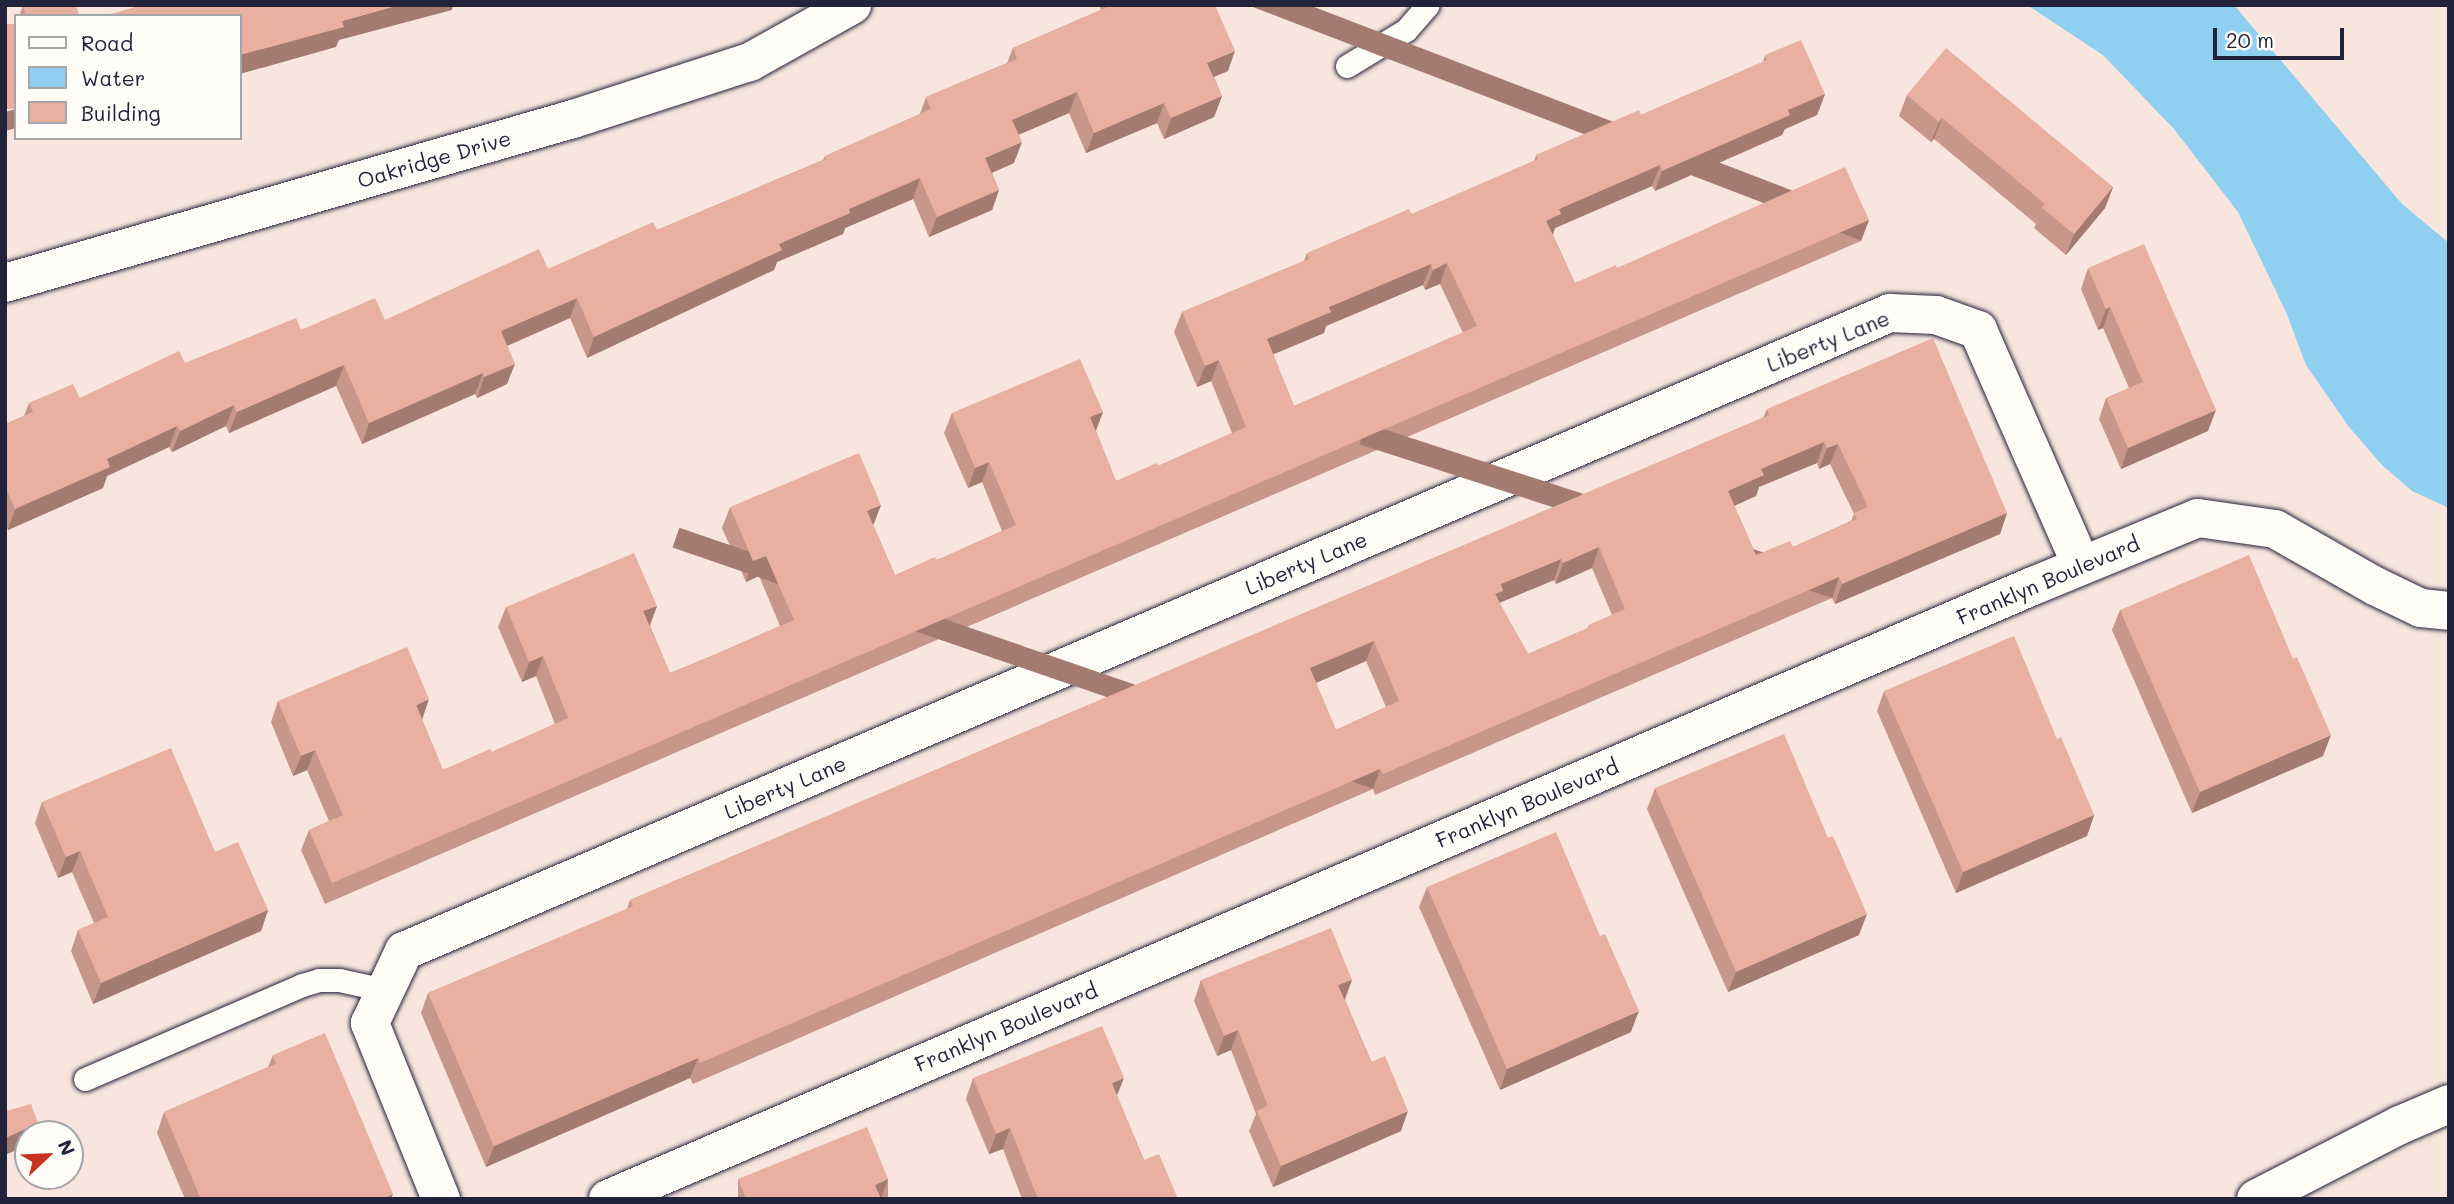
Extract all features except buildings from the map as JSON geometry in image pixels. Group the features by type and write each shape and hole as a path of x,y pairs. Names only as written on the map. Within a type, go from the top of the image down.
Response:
{"street":[{"name":"Oakridge Drive","path":"5,283 573,119 750,62 852,5"},
{"name":"Liberty Lane","path":"386,990 404,951 1890,313 1936,315 1978,330 2081,565"},
{"name":"Franklyn Boulevard","path":"608,1199 2081,565 2198,518 2275,529 2409,603 2421,608 2449,611"},
{"path":"386,990 370,1023 441,1199"},
{"path":"2256,1199 2400,1125 2449,1104"}],"lane":[{"path":"1348,66 1406,30 1429,5"},
{"path":"85,1079 310,982 339,980 386,990"}],"water":[{"path":"2027,5 2234,5 2402,204 2449,243 2449,508 2412,491 2382,465 2349,427 2306,365 2286,312 2238,212 2174,129 2103,55"}]}
